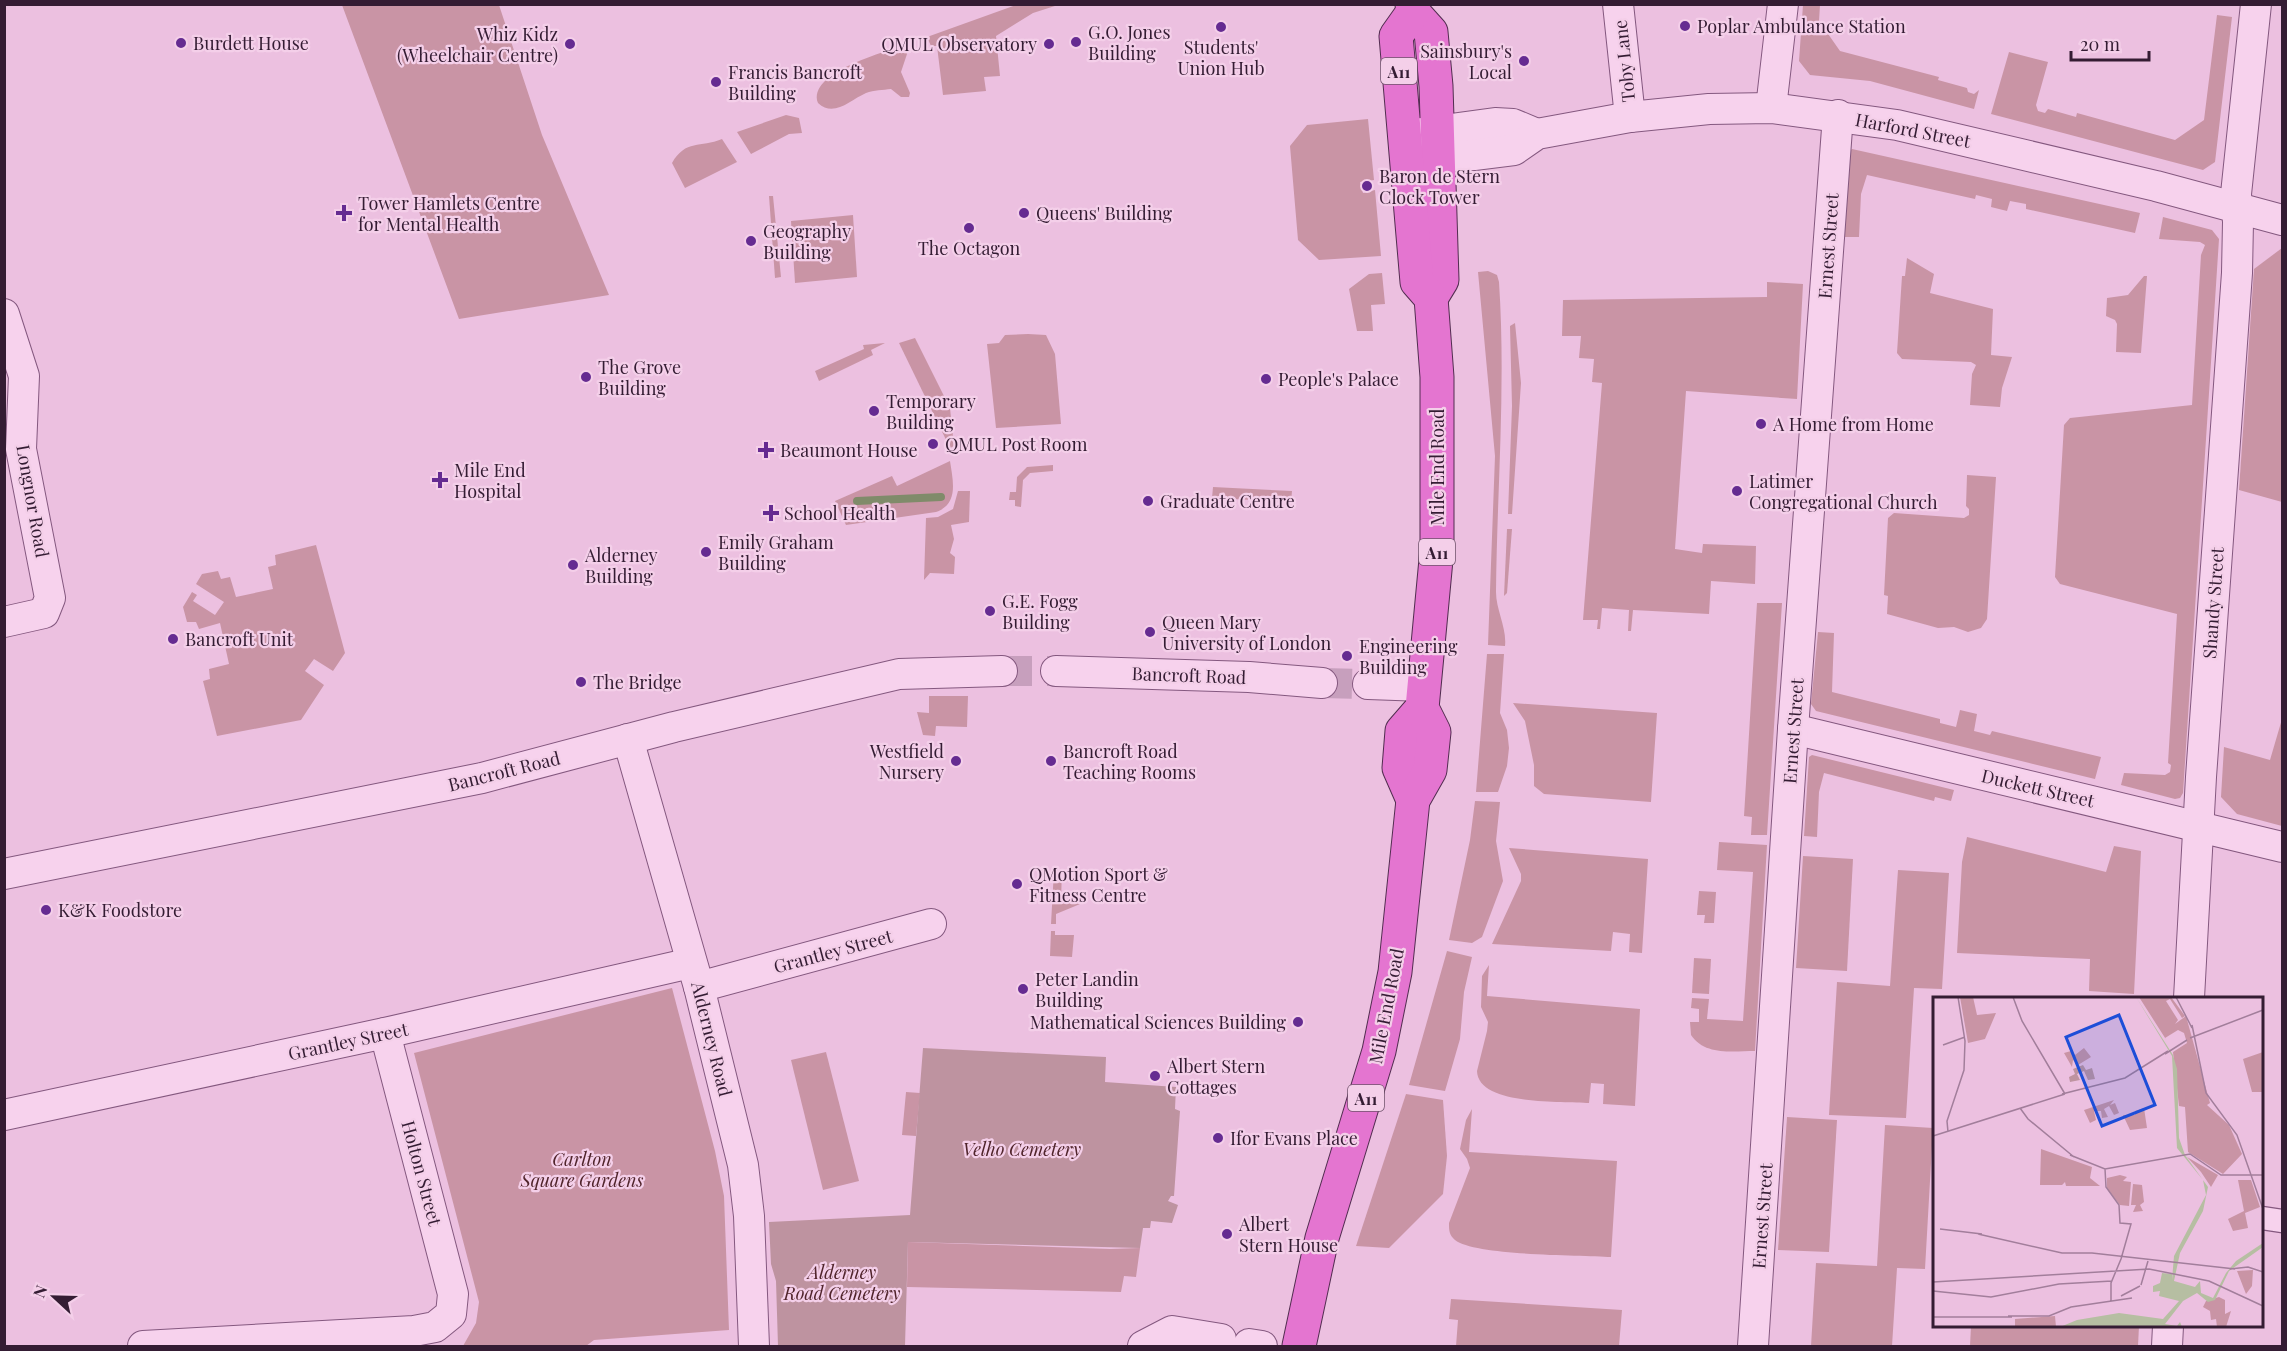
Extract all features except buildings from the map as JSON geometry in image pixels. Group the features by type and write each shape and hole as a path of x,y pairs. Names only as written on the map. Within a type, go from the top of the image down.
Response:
{"highway":[{"name":"Mile End Road","path":"1299,1347 1322,1238 1366,1096 1392,994 1413,800 1430,770 1434,732 1423,697 1437,526 1437,377 1431,298 1443,280 1421,146 1396,36 1413,8"}],"street":[{"name":"Toby Lane","path":"1618,4 1630,117"},
{"path":"1771,108 1783,4"},
{"name":"Shandy Street","path":"2189,997 2201,777 2236,273 2236,194 2256,4"},
{"name":"Harford Street","path":"1421,146 1514,150 1537,134 1630,117 1709,109 1771,108 1838,115 1897,125 1991,146 2283,220"},
{"name":"Ernest Street","path":"1753,1347 1793,729 1838,115"},
{"name":"Longnor Road","path":"4,314 24,376 21,449 50,598 44,613 4,622"},
{"name":"Bancroft Road","path":"4,874 482,778 628,739 899,674 1002,671"},
{"name":"Bancroft Road","path":"1056,671 1249,677 1322,683"},
{"path":"1368,684 1423,697"},
{"name":"Duckett Street","path":"1793,729 2283,847"},
{"name":"Alderney Road","path":"628,739 695,975 743,1165 749,1216 754,1347"},
{"name":"Grantley Street","path":"4,1115 385,1033 695,975 931,924"},
{"name":"Holton Street","path":"328,1341 425,1329 444,1322 451,1314 453,1294 385,1033"},
{"path":"2263,1218 2283,1221"},
{"path":"2167,1347 2168,1327"},
{"path":"1143,1347 1172,1331 1244,1343"},
{"path":"143,1347 328,1341"}],"green space":[{"path":"342,5 499,5 542,135 609,295 459,319"},
{"path":"1016,5 1058,5 1033,13 996,36 1000,76 984,77 986,91 943,95 937,46 931,46 927,37"},
{"path":"1803,5 1820,5 1819,21 1840,51 1939,77 1938,80 1967,88 1968,92 1974,94 1979,90 1974,109 1870,81 1810,75 1799,61"},
{"path":"2217,15 2232,17 2215,162 2203,170 1991,114 2009,52 2048,62 2036,105 2038,111 2045,113 2048,109 2076,117 2077,113 2175,140 2204,120"},
{"path":"904,45 907,54 901,72 910,93 909,97 901,97 891,89 866,93 836,108 830,109 818,103 818,92 824,82 835,74 864,59"},
{"path":"786,115 799,118 802,133 789,134 751,154 737,132"},
{"path":"1368,119 1374,180 1360,182 1363,193 1375,190 1381,256 1319,260 1298,240 1290,146 1307,125"},
{"path":"722,139 737,162 685,188 672,163 677,155 688,147"},
{"path":"1852,149 2140,213 2135,233 2026,209 2026,204 2010,201 2007,211 1991,207 1992,199 1976,195 1975,199 1867,175 1861,194 1859,237 1842,237 1849,152"},
{"path":"769,196 773,196 781,277 775,278"},
{"path":"853,215 857,277 795,283 791,221"},
{"path":"2163,217 2212,230 2219,239 2183,793 2180,798 2175,799 2121,785 2124,773 2165,775 2170,772 2171,765 2168,763 2177,614 2060,584 2055,577 2064,425 2070,418 2192,405 2201,255 2205,245 2200,242 2159,239"},
{"path":"2282,248 2282,502 2239,490 2254,269"},
{"path":"1907,258 1934,274 1930,293 1993,309 1991,355 2012,357 2002,388 2000,407 1970,405 1972,374 1976,365 1971,362 1902,359 1897,353 1902,276 1905,276"},
{"path":"1488,271 1497,275 1499,282 1501,321 1496,592 1505,646 1488,645 1495,456 1478,272"},
{"path":"1382,273 1385,304 1371,305 1373,331 1357,331 1349,289 1369,274"},
{"path":"2144,276 2147,276 2141,353 2116,352 2117,324 2115,320 2106,316 2107,298 2128,295"},
{"path":"1767,282 1803,284 1797,399 1686,391 1675,549 1702,553 1703,544 1756,546 1755,584 1711,581 1709,614 1633,610 1631,631 1628,631 1629,610 1602,608 1600,629 1597,629 1598,620 1583,620 1602,383 1592,382 1594,359 1579,358 1581,336 1562,336 1563,300 1767,297"},
{"path":"1515,323 1521,383 1512,514 1508,514 1512,406 1510,326"},
{"path":"1005,335 1046,335 1055,354 1061,424 996,428 987,344 999,343"},
{"path":"915,338 950,408 954,446 950,448 899,343"},
{"path":"885,343 871,350 873,355 819,381 815,371 864,349 863,345"},
{"path":"950,461 953,491 951,498 943,508 936,512 846,525 835,501 892,476 897,486"},
{"path":"1053,465 1053,471 1030,473 1023,480 1021,507 1015,506 1015,500 1009,500 1010,492 1016,492 1017,477 1027,467"},
{"path":"1967,475 1996,477 1987,619 1981,628 1968,632 1954,627 1938,628 1887,614 1888,596 1884,595 1888,518 1894,513 1964,518 1969,515 1969,509 1966,506"},
{"path":"1213,487 1292,491 1291,502 1212,498"},
{"path":"958,491 970,491 969,522 951,525 954,539 950,553 955,557 954,574 930,573 924,580 926,518 938,517 953,509"},
{"path":"1507,529 1512,529 1507,593 1504,596"},
{"path":"316,545 345,653 333,671 314,659 305,671 324,685 301,720 217,736 203,681 210,679 209,669 229,664 220,623 199,629 196,622 187,622 183,607 192,592 197,595 193,601 215,615 224,602 196,584 202,574 218,571 221,579 230,577 236,597 273,589 268,567 276,565 275,555"},
{"path":"1757,603 1782,603 1767,835 1751,835 1752,817 1744,816"},
{"path":"1818,632 1834,633 1832,692 1940,719 1940,723 1956,727 1960,710 1977,714 1974,731 1990,735 1992,731 2101,757 2095,779 1816,711 1811,704"},
{"path":"1487,654 1504,654 1500,713 1507,730 1509,748 1507,766 1498,792 1476,792"},
{"path":"929,696 968,696 967,727 936,726 935,736 923,735 917,712 929,713"},
{"path":"1513,703 1657,713 1651,802 1544,794 1534,786 1534,765 1525,721"},
{"path":"2282,719 2282,826 2237,814 2221,797 2224,747 2270,760"},
{"path":"1812,755 1954,790 1951,801 1935,797 1934,801 1824,773 1819,792 1817,837 1804,836 1809,757"},
{"path":"1475,801 1500,802 1496,841 1503,881 1482,937 1472,943 1449,940 1470,840"},
{"path":"1967,837 2106,872 2114,846 2141,851 2134,994 2089,991 2090,959 1957,953 1962,862"},
{"path":"1719,842 1767,845 1755,1051 1712,1049 1697,1042 1691,1035 1690,1022 1699,1022 1699,1009 1691,1008 1692,998 1709,999 1707,1019 1743,1021 1753,872 1717,870"},
{"path":"1509,848 1648,859 1642,953 1629,952 1630,934 1613,932 1611,951 1492,944 1521,881 1521,874"},
{"path":"1803,856 1853,859 1847,971 1796,968"},
{"path":"1054,870 1062,871 1061,900 1085,897 1085,902 1056,914 1056,924 1051,924"},
{"path":"1898,870 1949,873 1942,989 1914,988 1906,1118 1829,1115 1837,982 1890,986"},
{"path":"1699,891 1716,892 1714,923 1704,923 1705,915 1697,915"},
{"path":"1051,931 1055,931 1055,935 1074,935 1072,957 1050,956"},
{"path":"1447,951 1472,957 1464,992 1460,1039 1445,1091 1409,1085"},
{"path":"1694,958 1711,959 1709,994 1692,993"},
{"path":"1489,965 1487,996 1640,1009 1635,1106 1603,1104 1604,1084 1591,1083 1589,1103 1542,1101 1506,1096 1491,1090 1481,1082 1477,1071 1488,1022 1481,1007 1482,976"},
{"name":"Carlton Square Gardens","path":"672,988 715,1151 724,1196 729,1330 594,1340 586,1346 463,1346 476,1323 479,1302 414,1053"},
{"name":"Velho Cemetery","path":"923,1048 1106,1057 1105,1082 1176,1087 1175,1109 1180,1111 1174,1196 1171,1196 1168,1201 1178,1205 1172,1223 1151,1221 1150,1228 1143,1228 1140,1248 908,1242 905,1346 778,1346 776,1281 771,1264 769,1222 910,1215"},
{"path":"826,1052 859,1181 823,1190 791,1060"},
{"path":"906,1092 920,1093 916,1136 902,1135"},
{"path":"1406,1094 1443,1100 1447,1156 1443,1194 1389,1248 1356,1246"},
{"path":"1472,1109 1469,1152 1617,1161 1611,1257 1505,1252 1466,1245 1453,1238 1449,1223 1470,1168 1460,1149 1466,1120"},
{"path":"1787,1117 1837,1120 1829,1252 1778,1250"},
{"path":"1885,1125 1933,1128 1925,1269 1897,1268 1892,1346 1811,1346 1816,1263 1877,1266"},
{"path":"908,1242 1140,1248 1136,1277 1124,1276 1121,1292 907,1287"},
{"path":"1451,1299 1622,1310 1619,1346 1456,1346 1458,1320 1449,1319"},
{"path":"1971,1327 2139,1327 2138,1346 1970,1346"}],"waterway":[{"path":"857,501 941,497"}],"tunnel":[{"path":"1002,671 1056,671"},
{"path":"1322,683 1368,684"}],"place":[{"name":"Poplar Ambulance Station","path":"1685,26"},
{"name":"Students' Union Hub","path":"1221,27"},
{"name":"G.O. Jones Building","path":"1076,42"},
{"name":"Burdett House","path":"181,43"},
{"name":"Whiz Kidz (Wheelchair Centre)","path":"570,44"},
{"name":"QMUL Observatory","path":"1049,44"},
{"name":"Sainsbury's Local","path":"1524,61"},
{"name":"Francis Bancroft Building","path":"716,82"},
{"name":"Baron de Stern Clock Tower","path":"1367,186"},
{"name":"Tower Hamlets Centre for Mental Health","path":"344,213"},
{"name":"Queens' Building","path":"1024,213"},
{"name":"The Octagon","path":"969,228"},
{"name":"Geography Building","path":"751,241"},
{"name":"The Grove Building","path":"586,377"},
{"name":"People's Palace","path":"1266,379"},
{"name":"Temporary Building","path":"874,411"},
{"name":"A Home from Home","path":"1761,424"},
{"name":"QMUL Post Room","path":"933,444"},
{"name":"Beaumont House","path":"766,450"},
{"name":"Mile End Hospital","path":"440,480"},
{"name":"Latimer Congregational Church","path":"1737,491"},
{"name":"Graduate Centre","path":"1148,501"},
{"name":"School Health","path":"771,513"},
{"name":"Emily Graham Building","path":"706,552"},
{"name":"Alderney Building","path":"573,565"},
{"name":"G.E. Fogg Building","path":"990,611"},
{"name":"Queen Mary University of London","path":"1150,632"},
{"name":"Bancroft Unit","path":"173,639"},
{"name":"Engineering Building","path":"1347,656"},
{"name":"The Bridge","path":"581,682"},
{"name":"Westfield Nursery","path":"956,761"},
{"name":"Bancroft Road Teaching Rooms","path":"1051,761"},
{"name":"QMotion Sport & Fitness Centre","path":"1017,884"},
{"name":"K&K Foodstore","path":"46,910"},
{"name":"Peter Landin Building","path":"1023,989"},
{"name":"Mathematical Sciences Building","path":"1298,1022"},
{"name":"Albert Stern Cottages","path":"1155,1076"},
{"name":"Ifor Evans Place","path":"1218,1138"},
{"name":"Albert Stern House","path":"1227,1234"}],"park label":[{"name":"Alderney Road Cemetery","path":"842,1282"}]}
